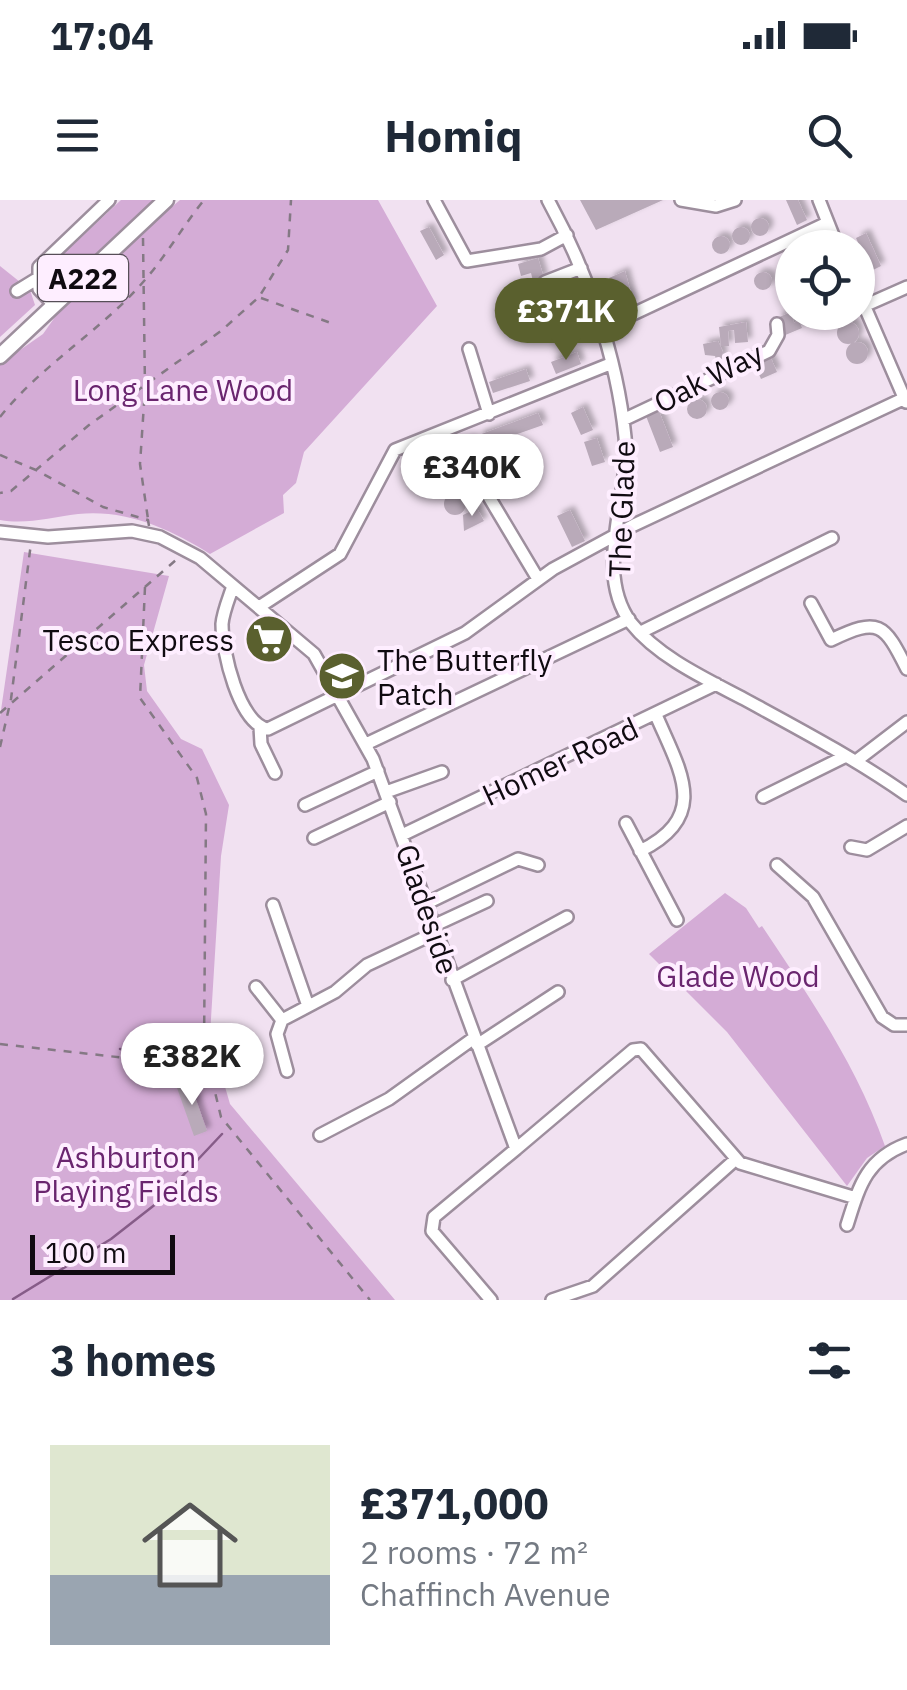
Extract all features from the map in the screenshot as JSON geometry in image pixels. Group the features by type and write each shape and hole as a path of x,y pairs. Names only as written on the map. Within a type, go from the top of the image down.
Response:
{"main road":[{"name":"A222","path":"0,356 166,200"}],"street":[{"path":"17,291 36,280 39,267 109,200"},
{"path":"434,200 468,260 548,246 567,234"},
{"name":"The Glade","path":"548,200 581,268 623,420 626,450 615,577 629,619 641,632 716,684 851,759 907,796"},
{"path":"681,200 716,206 735,200"},
{"path":"819,200 830,230"},
{"path":"600,329 827,224"},
{"path":"545,282 581,268"},
{"path":"36,280 54,305"},
{"path":"875,301 907,287"},
{"path":"233,586 222,622 227,666 245,709 260,727 268,729 465,633 538,579 617,536 905,393 875,329"},
{"name":"Oak Way","path":"623,420 768,351 778,330"},
{"path":"470,349 489,414"},
{"path":"259,607 340,554 395,450 610,364"},
{"path":"489,497 538,579"},
{"path":"0,532 32,537 150,527"},
{"name":"Gladeside","path":"150,527 200,558 308,648 339,695 378,771 516,1149"},
{"path":"641,632 832,538"},
{"path":"812,603 831,640 862,626 881,628 907,669"},
{"path":"366,744 629,619"},
{"name":"Homer Road","path":"402,835 716,684"},
{"path":"640,851 672,831 686,798 682,776 656,715"},
{"path":"763,797 851,759 907,722"},
{"path":"260,727 261,744 275,772"},
{"path":"305,805 378,771"},
{"path":"314,838 442,772"},
{"path":"626,823 677,920"},
{"path":"852,847 868,850 907,826"},
{"path":"425,904 518,859 538,865"},
{"path":"777,865 813,898 882,1017 894,1025 907,1025"},
{"path":"288,1071 277,1034 282,1020 335,992 367,964 487,901"},
{"path":"273,904 308,1006"},
{"path":"452,980 567,917"},
{"path":"256,987 282,1020"},
{"path":"320,1135 382,1103 558,992"},
{"path":"491,1300 432,1231 434,1218 633,1050 641,1049 736,1159 856,1198"},
{"path":"847,1225 866,1172 878,1158 907,1144"},
{"path":"552,1300 593,1286 736,1159"}],"path":[{"path":"0,417 144,282 204,200"},
{"path":"0,493 10,491 89,425 145,389 259,297 288,250 291,200"},
{"path":"143,221 145,389 140,464 150,527"},
{"path":"259,297 330,323"},
{"path":"0,456 150,527"},
{"path":"0,748 9,709 32,537"},
{"path":"0,713 176,560"},
{"path":"145,587 140,698 197,778 206,814 206,1055 221,1117 370,1300"},
{"path":"0,1044 180,1064 206,1055"},
{"path":"187,1164 196,1172"}],"green space":[{"path":"121,200 154,200 53,293 45,287 44,272"},
{"name":"Long Lane Wood","path":"180,200 378,200 437,306 304,452 296,483 283,495 284,513 210,554 164,529 113,515 0,520 0,364 43,334 60,310 102,278 108,261"},
{"path":"0,266 30,290 35,305 0,337"},
{"name":"Ashburton Playing Fields","path":"24,552 169,576 144,665 147,691 181,739 202,749 229,805 221,856 210,1035 230,1104 395,1300 0,1300 0,717"},
{"name":"Glade Wood","path":"725,893 746,908 780,953 831,1032 873,1116 885,1146 867,1158 847,1186 727,1032 649,954"}],"building":[{"path":"580,200 663,200 596,230"},
{"path":"786,200 798,200 807,220 797,225"},
{"path":"760,218 769,227 760,236 751,227"},
{"path":"429,227 444,255 436,260 420,231"},
{"path":"741,227 750,236 741,245 732,236"},
{"path":"721,236 728,238 728,252 721,254 714,252 712,245 714,238"},
{"path":"538,258 544,278 533,281 531,273 521,276 518,264"},
{"path":"625,271 634,304 623,309 609,278"},
{"path":"763,272 772,281 763,290 754,281"},
{"path":"547,281 553,299 537,304 532,287"},
{"path":"556,302 562,316 544,325 537,311"},
{"path":"746,322 748,342 735,343 734,330 728,331 729,346 721,346 719,327"},
{"path":"838,330 858,330 856,341 848,344 840,341 837,333"},
{"path":"718,341 723,352 722,361 717,362 715,356 705,355 703,344"},
{"path":"857,342 865,345 865,361 857,364 849,361 846,353 849,345"},
{"path":"577,352 581,364 556,374 551,362"},
{"path":"770,356 777,372 761,379 754,363"},
{"path":"526,369 530,381 493,393 489,382"},
{"path":"720,392 727,394 727,408 720,410 713,408 711,401 713,394"},
{"path":"697,399 707,409 697,419 687,409"},
{"path":"583,407 593,430 581,435 571,413"},
{"path":"659,411 673,447 660,452 646,416"},
{"path":"538,413 543,425 483,446 479,435"},
{"path":"597,438 605,462 592,466 584,442"},
{"path":"471,439 476,450 446,462 442,451"},
{"path":"440,452 444,463 415,474 410,463"},
{"path":"525,459 535,469 525,479 515,469"},
{"path":"455,493 463,496 463,512 455,515 447,512 444,504 447,496"},
{"path":"477,508 484,521 464,531 463,515"},
{"path":"570,510 585,541 572,547 557,516"},
{"path":"189,1080 207,1131 194,1136 176,1085"}],"waterway":[{"path":"120,1049 181,1057 200,1050"},
{"path":"13,1299 111,1239 157,1203 222,1134"}],"place":[{"name":"Tesco Express","path":"269,639"},
{"name":"The Butterfly Patch","path":"342,676"}]}
